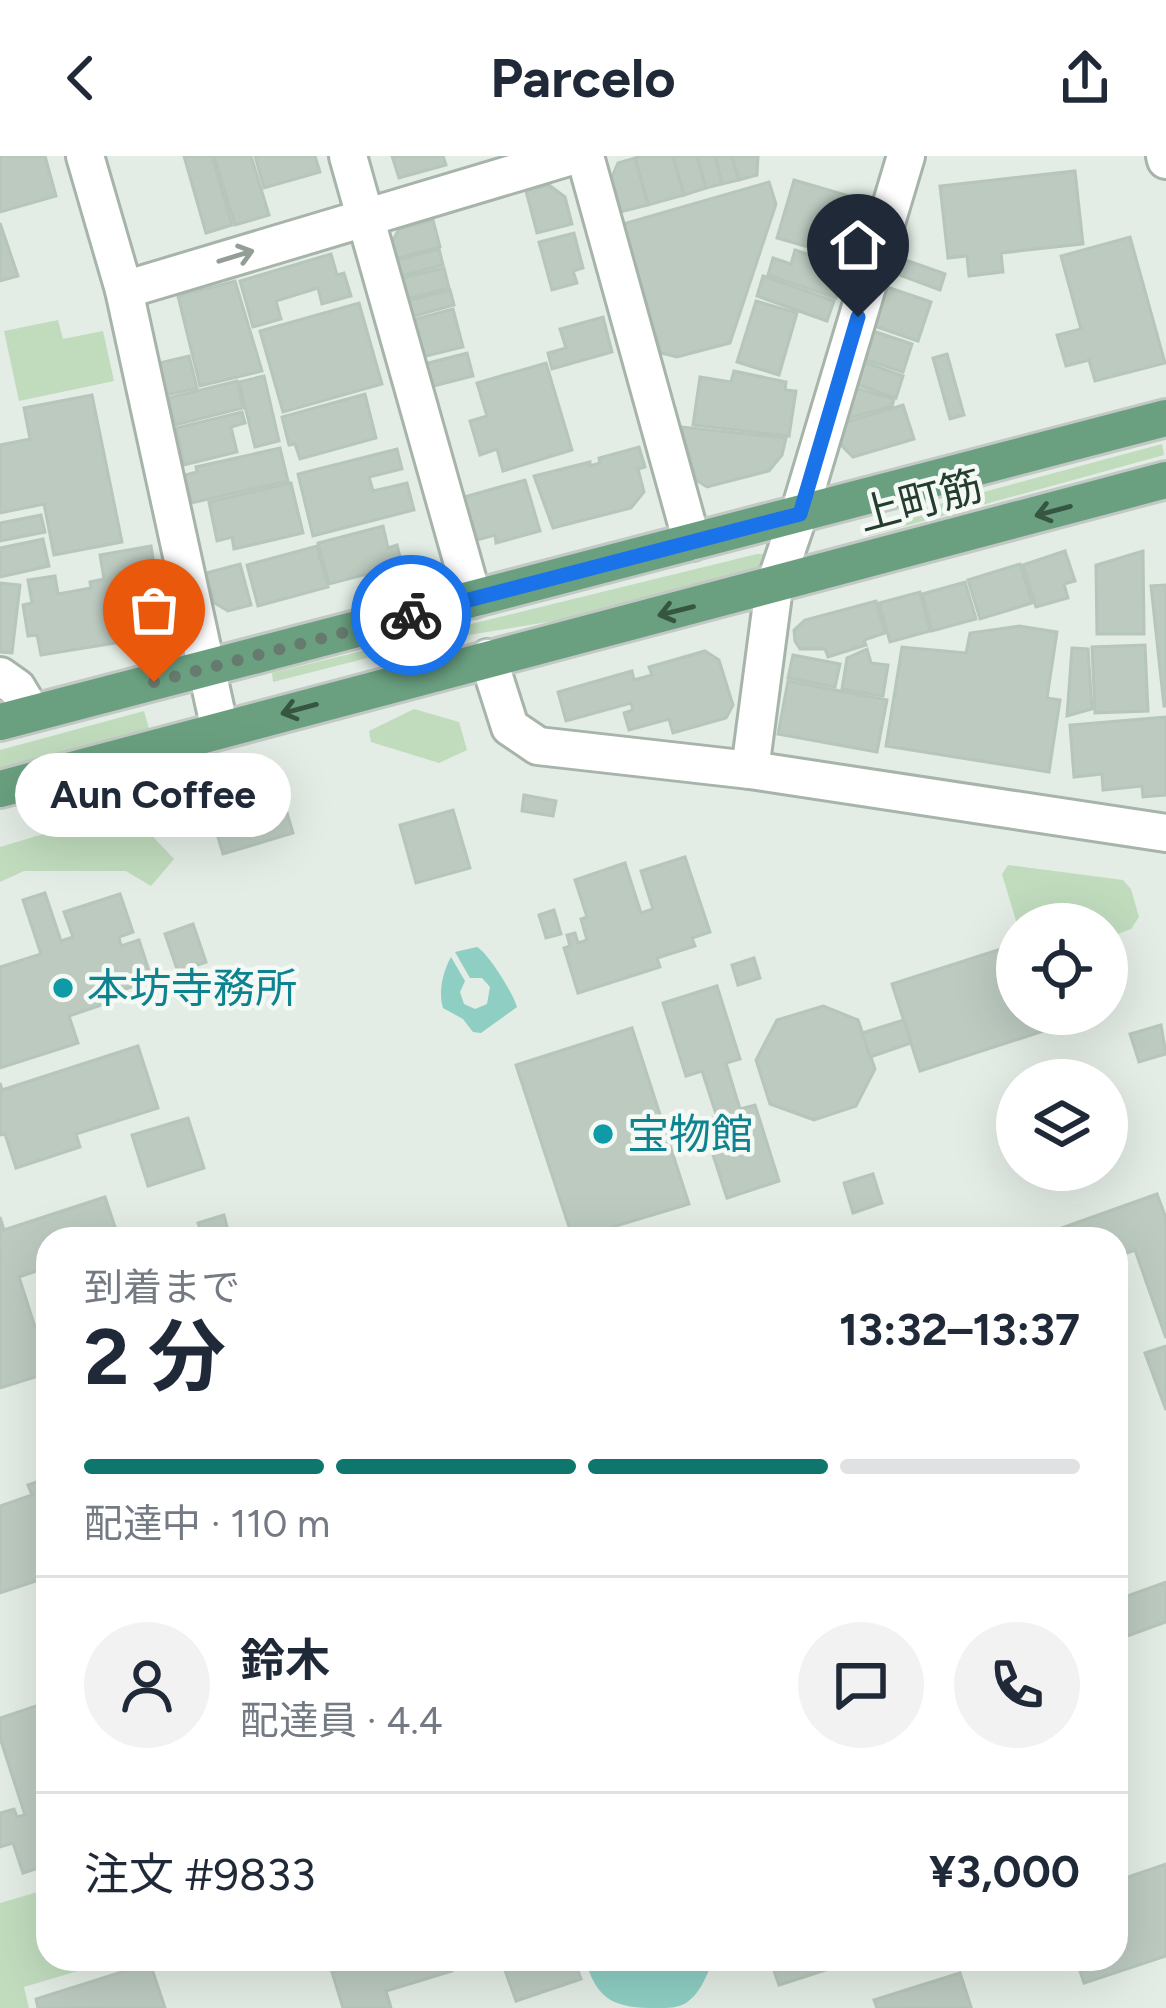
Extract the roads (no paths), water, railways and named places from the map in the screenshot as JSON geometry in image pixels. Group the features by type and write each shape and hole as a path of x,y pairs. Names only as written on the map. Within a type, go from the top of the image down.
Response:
{"main road":[{"name":"上町筋","path":"16,718 1166,418"},
{"name":"上町筋","path":"0,788 1166,480"}],"street":[{"path":"85,156 124,290 220,730"},
{"path":"348,156 473,598"},
{"path":"124,290 572,156"},
{"path":"585,156 692,542"},
{"path":"750,770 774,586 800,514 905,156"},
{"path":"488,658 510,727 538,746 750,770 1166,833"},
{"path":"0,676 17,688 16,718"}],"water":[{"path":"477,947 500,974 517,1007 481,1033 443,1008 441,995 451,957 465,981 460,992 464,1004 475,1009 487,1004 490,987 482,978 470,978 455,952"},
{"path":"708,1971 686,2003 657,2008 610,2000 590,1973"}],"place":[{"name":"Aun Coffee","path":"154,682"},
{"name":"本坊寺務所","path":"63,988"},
{"name":"宝物館","path":"603,1134"}]}
